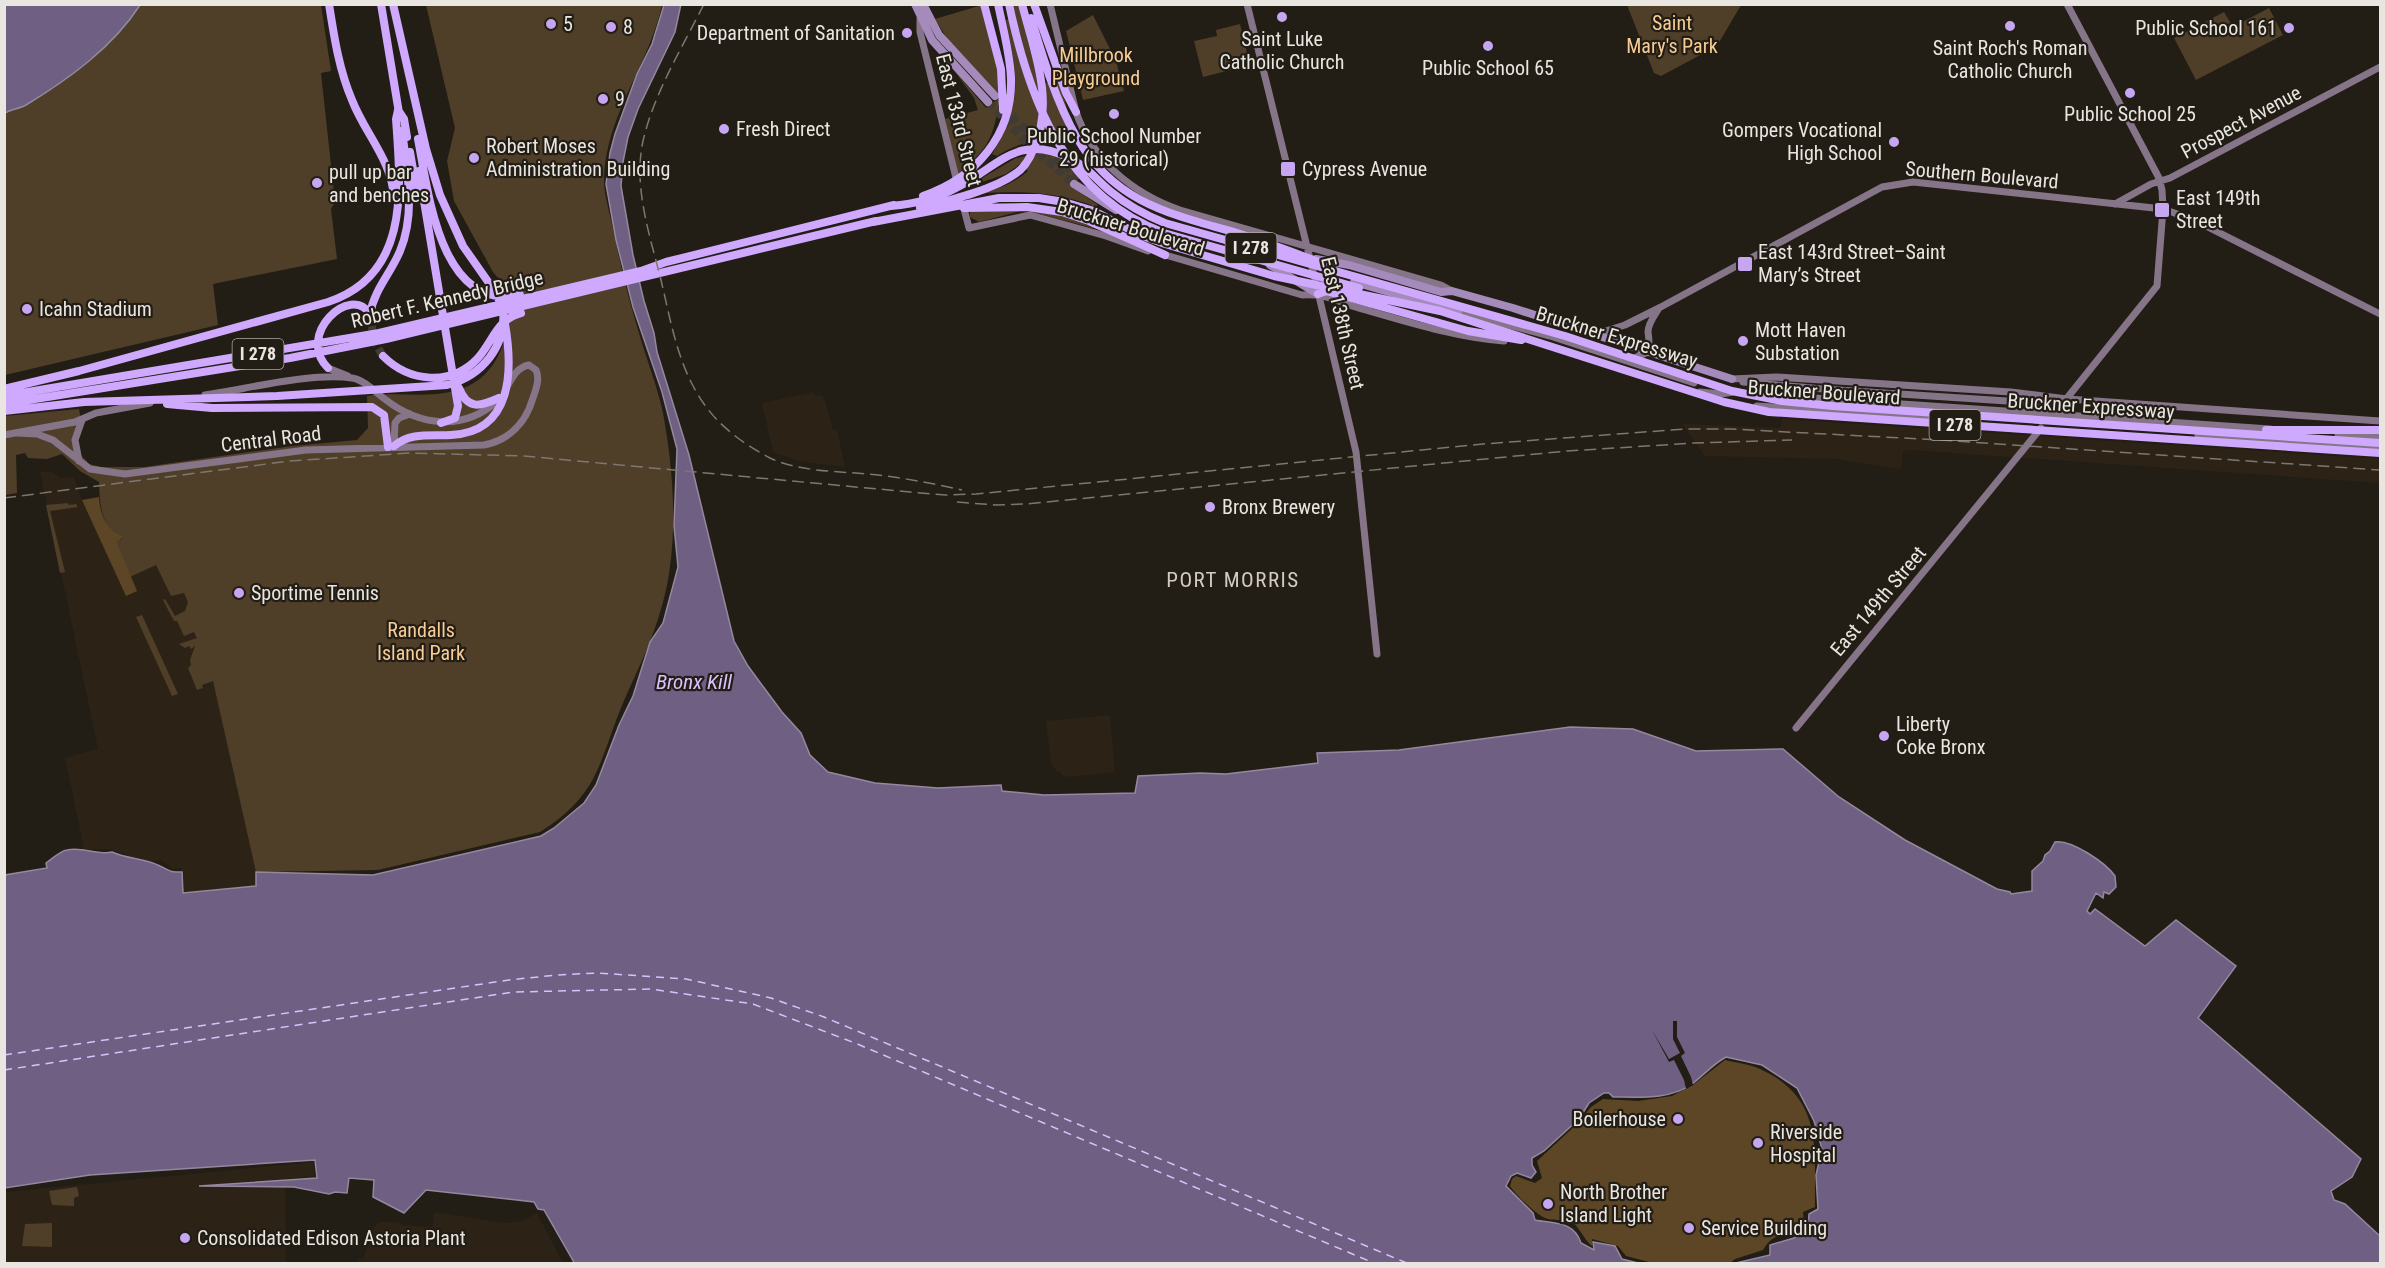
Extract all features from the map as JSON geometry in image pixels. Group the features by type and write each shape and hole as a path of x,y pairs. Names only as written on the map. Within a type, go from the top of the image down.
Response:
{"highway":[{"path":"329,4 349,93 390,173 394,194 394,232"},
{"path":"328,368 317,352 317,341 321,331 335,312 348,305 358,304 370,314 376,293 400,250 408,222 408,190 381,4"},
{"path":"131,400 212,408 375,408 384,416 391,446 409,437 466,433 484,425 495,415 508,388 502,309 493,288 463,246 440,195 411,88 393,4"},
{"path":"984,4 1004,88 1000,133"},
{"path":"904,209 933,211 951,198 1000,133 1007,111 1011,84 1009,56 998,4"},
{"path":"904,209 971,192 1015,174 1029,159 1041,128 1044,107 1040,75 1022,4"},
{"path":"1027,4 1070,124 1082,146 1105,173 1134,196 1167,214 1252,238 1379,283"},
{"path":"1034,4 1066,93 1076,112"},
{"path":"1009,7 1026,74 1050,128 1084,179 1119,210 1143,225 1164,233 1440,311"},
{"path":"411,88 418,138 440,239 461,274 483,291 501,297 516,296 639,266 666,262"},
{"path":"4,388 79,371 333,300 353,290 372,274 387,251 394,232 399,199 396,119 398,110"},
{"path":"398,110 404,119 454,377 458,412 451,421 441,423"},
{"path":"418,138 417,159 429,245"},
{"name":"Bruckner Expressway","path":"967,178 1008,155 1024,149 1050,150 1075,161 1127,204 1156,220 1565,336 1732,391 1764,398 1845,406 2380,443"},
{"name":"Bruckner Expressway","path":"974,205 1019,197 1058,201 1086,208 1155,241 1253,270 1440,311 1724,402 1769,412 2380,453"},
{"path":"904,209 951,198 974,205 1036,208 1062,212 1089,221 1165,255"},
{"name":"Robert F. Kennedy Bridge","path":"4,396 379,333 641,271 666,262 891,206 904,209"},
{"name":"Robert F. Kennedy Bridge","path":"4,404 329,351 434,329 873,222 904,209"},
{"path":"1318,294 1326,291 1477,333 1539,341"},
{"path":"383,356 398,369 413,375 434,378 454,374 478,358 496,330 509,318 570,297"},
{"path":"4,411 66,403 277,396 447,386 467,378 482,366 494,352 504,332"},
{"path":"454,377 462,395 469,403 482,405 499,398"},
{"path":"364,407 377,393"},
{"path":"2212,430 2380,430"}],"main road":[{"path":"915,4 920,19 932,40 992,99 939,34 923,4"},
{"name":"Bruckner Boulevard","path":"1050,4 1076,112 1089,141 1103,160 1124,180 1162,203 1441,285 1452,291 1542,317 1732,379 1775,386 2038,403 2067,399 2380,421"},
{"name":"East 138th Street","path":"1247,4 1311,258 1356,452 1377,654"},
{"name":"East 149th Street","path":"1796,728 2157,286 2163,209 2160,181 2067,4"},
{"name":"East 133rd Street","path":"920,19 920,32 969,228"},
{"name":"Prospect Avenue","path":"2115,204 2380,67"},
{"name":"Bruckner Boulevard","path":"1452,291 1441,292 1349,265 1262,250 1158,222 1076,181 1105,204 1151,226 1256,257 1550,336 1711,388 1733,392 1833,400 2380,436"},
{"name":"Southern Boulevard","path":"1593,335 1625,325 1659,308 1882,187 1913,182 2163,209 2194,220 2380,314"},
{"name":"Bruckner Boulevard","path":"969,228 1030,215 1279,289 1302,295 1318,294 1341,303 1452,334 1567,347 1700,392 1754,406 2046,423 2380,448"},
{"path":"1256,257 1318,294"},
{"path":"1627,361 1648,352 1651,341 1649,327 1659,308"},
{"name":"Central Road","path":"17,433 37,434 53,440 64,446 79,462 95,471 125,474 273,454 391,446 489,444 516,428 529,411 537,383 536,370 529,365 524,366 499,398"},
{"path":"328,368 353,378 397,408 441,423 456,422 473,416 499,398"},
{"name":"Central Road","path":"4,435 82,420 96,413 140,405 322,377 353,378"},
{"path":"1700,392 1721,394 1733,392"},
{"path":"1833,400 1871,413"},
{"path":"391,446 394,423 399,418 410,414"},
{"path":"79,462 75,440 82,420"}],"shaded area":[{"path":"814,392 815,396 822,396 825,400 833,430 837,429 845,467 803,462 773,452 762,403"},
{"path":"1782,419 2380,459 2380,483 1911,450 1903,451 1901,469 1835,459 1705,456 1681,422 1780,428"},
{"path":"51,471 60,478 74,477 82,500 99,497 100,507 187,565 256,872 256,886 182,893 182,868 172,869 161,860 153,862 134,858 112,849 84,849 65,758 98,749 40,472"},
{"path":"99,497 105,521 123,537 117,543 137,591 126,596 82,500"},
{"path":"1110,715 1115,772 1068,777 1057,772 1051,763 1046,721"},
{"path":"1725,1060 1756,1067 1781,1081 1795,1095 1805,1110 1814,1145 1815,1207 1803,1212 1804,1226 1798,1231 1773,1239 1763,1250 1735,1259 1730,1263 1653,1263 1626,1256 1618,1246 1592,1239 1592,1246 1574,1223 1544,1217 1517,1195 1510,1186 1512,1179 1516,1176 1535,1183 1542,1178 1537,1161 1578,1123 1591,1107 1603,1099 1638,1101 1672,1096 1693,1085"},
{"path":"314,1162 314,1176 285,1179 286,1263 5,1264 5,1192"},
{"path":"434,1212 505,1223 522,1221 537,1213 563,1263 359,1263 359,1259 363,1259 374,1227 379,1222 432,1227"}],"green space":[{"path":"140,5 321,5 331,71 321,73 335,202 331,209 337,259 213,284 218,325 5,375 5,113 26,105 89,61 117,35"},
{"name":"Randalls Island Park","path":"426,5 662,5 648,49 619,112 606,157 604,180 623,272 663,413 672,490 670,569 658,619 595,776 575,804 560,818 540,832 378,870 256,872 213,681 202,685 203,688 197,690 188,668 191,665 190,660 195,646 191,649 189,646 185,648 179,644 197,638 194,632 184,636 163,600 165,599 175,616 185,611 188,602 184,593 171,596 156,565 130,577 117,543 123,538 110,527 103,514 99,482 80,471 62,454 47,459 28,458 25,453 16,455 17,493 5,495 5,416 79,409 82,425 77,435 81,455 89,464 101,467 144,467 292,446 357,440 368,428 367,396 445,393 477,381 489,370 497,358 508,328 512,295 493,272 454,201 447,161 455,128"},
{"path":"982,5 1000,69 1000,96 948,40 935,19"},
{"path":"1013,5 1019,5 1039,86 1058,79 1076,138 1056,145 1041,142 1025,143 997,156 992,154 1009,120 1015,88 1013,56 1006,20 1016,18"},
{"name":"Saint Mary's Park","path":"1627,5 1741,5 1717,46 1661,76 1654,73"},
{"path":"2269,8 2283,35 2196,80 2174,38 2224,12 2233,27"},
{"name":"Millbrook Playground","path":"1093,15 1116,61 1124,91 1083,100 1066,31"},
{"path":"1240,24 1250,65 1203,77 1194,41 1217,36 1216,30"},
{"path":"953,69 986,108 1000,98 992,133 984,149 958,174 945,119 978,110 974,98"},
{"path":"1042,153 1056,155 1085,171 1072,187 1098,205 1096,207 1054,195 1012,192 983,193 1007,185 1028,171 1020,164 1006,174 967,187 1016,158"},
{"path":"1024,209 1073,216 1104,231 1025,210 979,222 970,217 970,210"},
{"path":"68,503 69,505 76,504 78,507 50,511 65,572 60,573 46,505"},
{"path":"142,615 178,694 172,696 136,617"},
{"path":"77,1187 79,1196 74,1198 74,1206 52,1205 49,1191"},
{"path":"52,1223 52,1247 22,1246 25,1224"}],"water":[{"path":"5,4 140,5 117,35 89,61 26,105 5,113"},
{"name":"Bronx Kill","path":"681,4 675,32 638,109 628,137 623,162 621,186 633,255 657,352 689,455 734,641 748,666 782,712 801,733 810,755 828,772 875,783 938,788 1001,785 1002,791 1044,795 1135,793 1138,776 1226,774 1318,763 1317,753 1399,750 1570,727 1633,729 1696,751 1783,749 1839,797 1905,840 1997,889 2011,894 2032,891 2032,871 2043,861 2055,842 2079,848 2115,876 2116,887 2109,894 2104,892 2103,898 2096,893 2087,911 2090,914 2095,909 2145,946 2176,920 2236,966 2198,1018 2361,1159 2352,1177 2331,1191 2334,1200 2345,1204 2380,1236 2380,1263 1736,1263 1770,1255 1770,1245 1794,1238 1808,1227 1809,1214 1818,1209 1816,1175 1822,1149 1814,1121 1797,1088 1762,1065 1726,1057 1692,1084 1674,1093 1613,1097 1609,1093 1604,1093 1589,1103 1579,1119 1544,1151 1532,1158 1532,1165 1536,1172 1531,1178 1517,1173 1511,1176 1506,1186 1533,1213 1535,1220 1569,1227 1581,1243 1594,1250 1593,1242 1615,1246 1622,1259 1638,1263 575,1264 544,1210 538,1209 534,1202 426,1190 404,1213 373,1197 374,1180 349,1178 347,1193 329,1194 294,1187 199,1186 317,1178 315,1160 90,1175 5,1188 5,875 47,868 46,863 56,855 73,849 101,853 112,852 155,864 170,871 182,872 183,893 256,886 256,872 373,875 541,836 584,803 596,785 633,696 650,642 663,623 678,567 674,526 677,449 662,392 633,307 616,240 606,184 615,134 637,74 652,44 664,5"}],"pier":[{"path":"1673,1021 1677,1021 1677,1037 1685,1053 1681,1056 1693,1085 1686,1089 1674,1060 1669,1062 1652,1030 1669,1059 1680,1053 1673,1039"}],"ferry route":[{"path":"4,1055 509,980 598,973 686,979 771,998 824,1017 1409,1264"},
{"path":"4,1070 513,992 651,989 753,1004 855,1043 1376,1264"}],"tunnel":[{"path":"988,102 1027,143 1074,184"},
{"path":"1004,107 1034,139 1079,178"},
{"path":"370,314 374,341 383,356"}],"railway":[{"path":"704,4 669,71 654,106 640,158 641,194 648,229 677,344 695,390 710,412 725,428 751,447 782,463 818,470 904,479 962,490"},
{"path":"4,498 290,461 410,453 524,456 910,492 946,495 976,494 1483,444 1685,429 1731,429 1940,440 2380,470"},
{"path":"957,502 995,505 1026,504 1567,451 1792,440"}],"place":[{"name":"Saint Luke Catholic Church","path":"1282,17"},
{"name":"5","path":"551,24"},
{"name":"Saint Roch's Roman Catholic Church","path":"2010,26"},
{"name":"8","path":"611,27"},
{"name":"Public School 161","path":"2289,28"},
{"name":"Department of Sanitation","path":"907,33"},
{"name":"Public School 65","path":"1488,46"},
{"name":"Public School 25","path":"2130,93"},
{"name":"9","path":"603,99"},
{"name":"Public School Number 29 (historical)","path":"1114,114"},
{"name":"Fresh Direct","path":"724,129"},
{"name":"Gompers Vocational High School","path":"1894,142"},
{"name":"Robert Moses Administration Building","path":"474,158"},
{"name":"Cypress Avenue","path":"1288,169"},
{"name":"pull up bar and benches","path":"317,183"},
{"name":"East 149th Street","path":"2162,210"},
{"name":"East 143rd Street–Saint Mary’s Street","path":"1745,264"},
{"name":"Icahn Stadium","path":"27,309"},
{"name":"Mott Haven Substation","path":"1743,341"},
{"name":"Bronx Brewery","path":"1210,507"},
{"name":"Sportime Tennis","path":"239,593"},
{"name":"Liberty Coke Bronx","path":"1884,736"},
{"name":"Boilerhouse","path":"1678,1119"},
{"name":"Riverside Hospital","path":"1758,1143"},
{"name":"North Brother Island Light","path":"1548,1204"},
{"name":"Service Building","path":"1689,1228"},
{"name":"Consolidated Edison Astoria Plant","path":"185,1238"}],"district":[{"name":"PORT MORRIS","path":"1233,580"}]}
